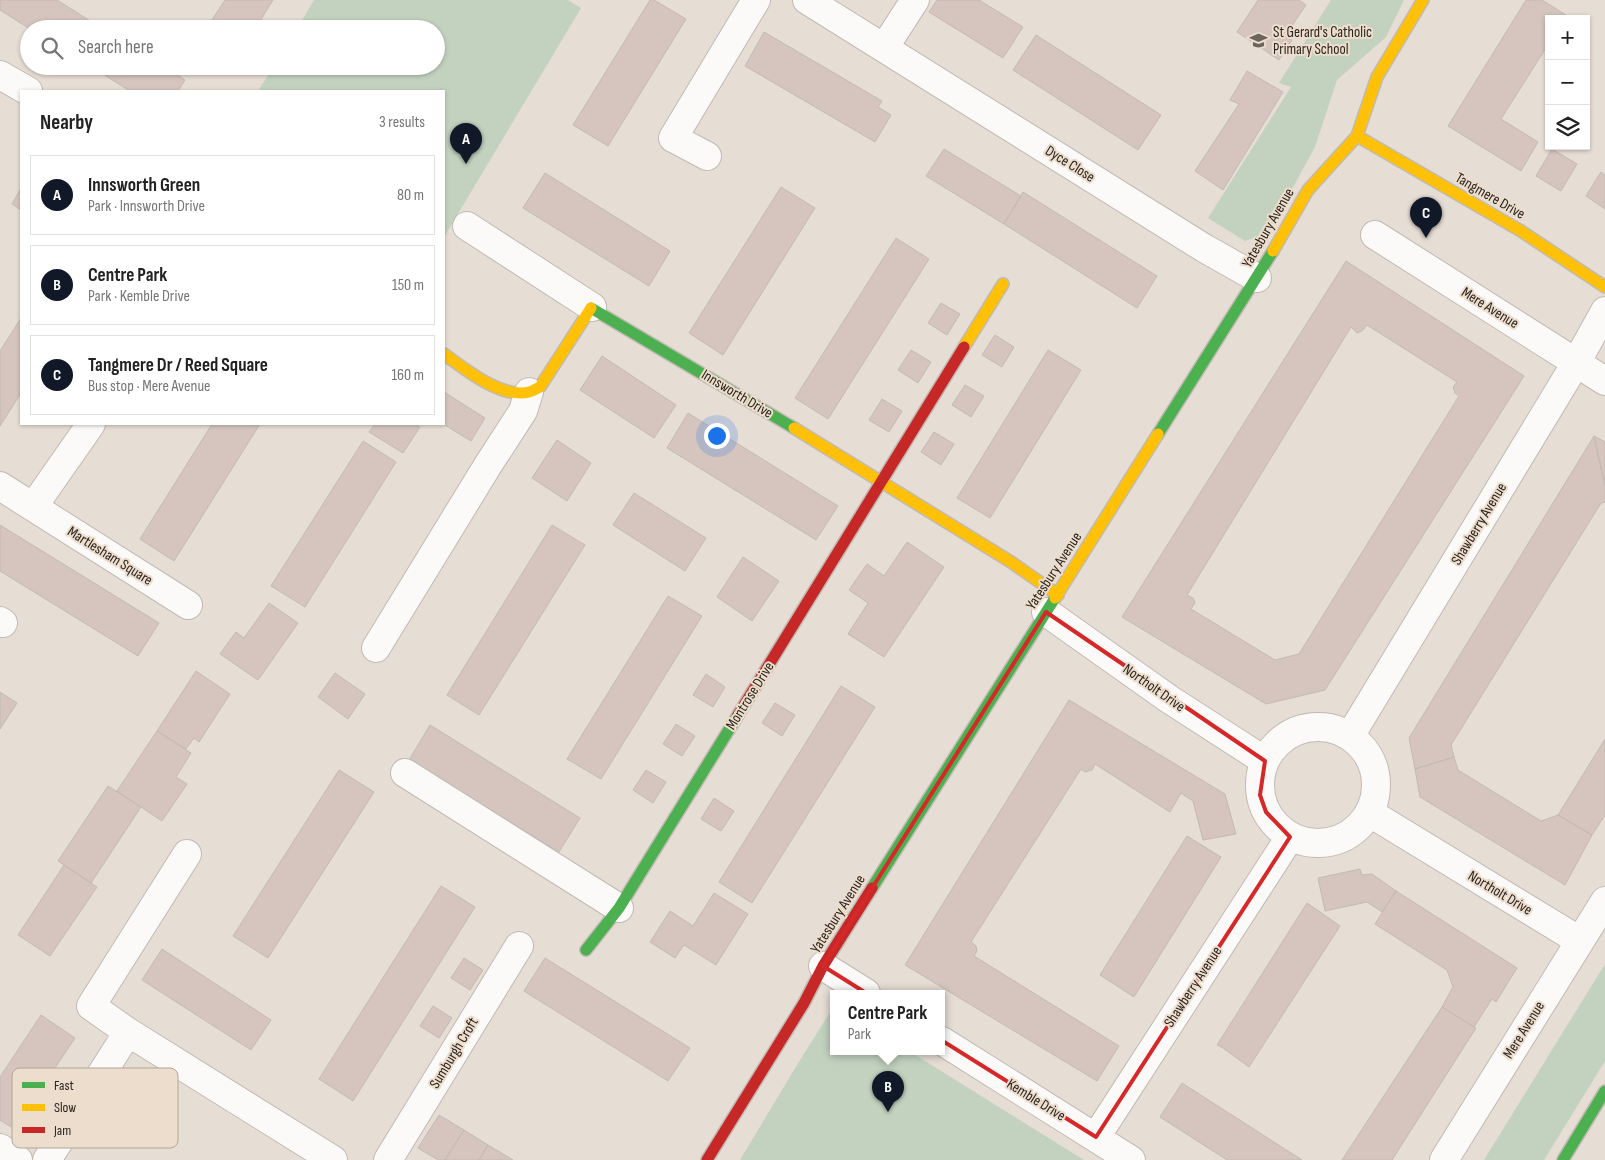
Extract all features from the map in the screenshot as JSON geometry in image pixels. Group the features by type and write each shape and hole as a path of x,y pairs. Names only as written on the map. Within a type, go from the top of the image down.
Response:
{"street":[{"path":"707,156 673,138 756,0"},
{"name":"Dyce Close","path":"808,0 1204,248 1257,278"},
{"path":"884,48 915,0"},
{"name":"Yatesbury Avenue","path":"707,1160 799,1010 823,966 1257,278 1308,190 1357,136 1376,77 1423,0"},
{"path":"0,75 26,90"},
{"name":"Tangmere Drive","path":"1357,136 1521,231 1605,287"},
{"name":"Innsworth Drive","path":"467,226 592,307 1011,562 1052,603"},
{"name":"Mere Avenue","path":"1375,235 1605,381"},
{"path":"881,483 1004,284"},
{"path":"445,355 482,380 508,391 529,392 540,387 592,307"},
{"name":"Shawberry Avenue","path":"1350,736 1576,363 1605,311"},
{"path":"376,648 523,411 529,392"},
{"path":"33,507 90,425"},
{"name":"Montrose Drive","path":"586,950 619,908 881,483"},
{"name":"Martlesham Square","path":"0,486 188,604"},
{"name":"Northolt Drive","path":"1052,603 1169,699 1264,761"},
{"path":"1311,727 1331,728 1350,736 1363,747 1372,762 1376,779 1376,796 1370,813 1358,827 1343,838 1326,843 1307,842 1290,837 1276,826 1266,812 1260,796 1260,778 1264,761 1276,744 1292,733 1311,727"},
{"path":"405,774 619,908"},
{"name":"Northolt Drive","path":"1370,813 1580,941"},
{"name":"Shawberry Avenue","path":"1096,1137 1290,837"},
{"path":"187,854 91,1006 128,1032 333,1160"},
{"name":"Mere Avenue","path":"1444,1160 1605,901"},
{"name":"Sumburgh Croft","path":"388,1160 519,946"},
{"path":"823,966 861,990"},
{"path":"105,1068 128,1032"},
{"name":"Kemble Drive","path":"945,1043 1131,1160"},
{"path":"1563,1160 1605,1091"},
{"path":"0,1148 18,1160"},
{"path":"47,1160 55,1148"}],"highlighted area":[{"path":"1046,612 1265,761 1260,795 1266,812 1290,837 1096,1137 823,966"}],"green space":[{"path":"314,0 568,0 581,8 445,235 445,90 259,90 268,75 445,75 445,20 302,20"},
{"path":"1331,0 1404,0 1386,37 1337,80 1315,147 1268,233 1245,241 1208,218 1291,87 1279,83"},
{"path":"1605,964 1605,1061 1544,1160 1484,1160"},
{"path":"830,1012 830,1055 915,1055 1084,1160 740,1160"}],"building":[{"path":"0,0 57,0 89,20 20,20 20,23 0,10"},
{"path":"225,0 273,0 261,20 212,20"},
{"path":"650,0 654,0 686,19 608,146 573,125"},
{"path":"937,0 979,0 1023,27 1003,58 929,12"},
{"path":"1258,0 1299,0 1306,5 1285,36 1292,40 1279,60 1237,32"},
{"path":"1526,0 1542,0 1566,15 1545,15 1545,49 1501,119 1538,142 1521,171 1448,126"},
{"path":"764,32 882,101 878,107 891,115 875,142 745,66"},
{"path":"1036,35 1161,115 1138,150 1013,70"},
{"path":"1247,71 1283,92 1223,190 1195,171 1239,104 1230,100"},
{"path":"104,75 177,75 185,80 179,90 128,90"},
{"path":"944,149 1021,196 1004,224 926,176"},
{"path":"1551,150 1577,164 1561,191 1536,176"},
{"path":"1601,172 1605,175 1605,209 1586,196"},
{"path":"545,173 670,251 649,286 523,208"},
{"path":"781,187 815,208 723,355 689,333"},
{"path":"20,190 20,209 12,204"},
{"path":"1023,192 1157,276 1137,308 1004,224"},
{"path":"896,238 929,259 828,419 795,398"},
{"path":"1346,261 1524,376 1325,690 1266,704 1122,617","holes":["1367,325 1457,382 1453,387 1455,393 1459,396 1299,654 1275,660 1191,609 1195,603 1193,598 1187,595 1351,327 1357,333 1362,331"]},
{"path":"941,303 960,314 947,335 928,323"},
{"path":"20,320 20,395 0,426 0,351"},
{"path":"995,335 1014,347 1002,367 982,355"},
{"path":"911,350 931,362 918,383 898,370"},
{"path":"1048,350 1081,370 990,518 957,498"},
{"path":"602,356 676,405 654,438 580,390"},
{"path":"965,385 984,396 971,417 952,405"},
{"path":"445,393 485,418 471,441 445,425"},
{"path":"882,399 902,411 889,432 869,420"},
{"path":"688,413 838,506 816,540 667,448"},
{"path":"211,425 259,425 174,561 140,539"},
{"path":"374,425 416,425 420,427 403,453 369,432"},
{"path":"934,432 954,444 941,465 921,452"},
{"path":"1594,436 1605,442 1605,486"},
{"path":"1594,436 1605,486 1605,502 1601,503 1451,745 1454,757 1415,769 1409,738"},
{"path":"557,440 591,463 567,501 532,478"},
{"path":"363,441 396,462 305,607 271,586"},
{"path":"634,493 706,538 685,571 613,525"},
{"path":"0,525 159,623 138,656 0,571"},
{"path":"552,525 585,545 479,715 447,695"},
{"path":"907,542 944,567 884,657 848,634 868,603 849,590 867,564 884,576"},
{"path":"743,557 779,581 752,621 717,597"},
{"path":"668,596 702,616 601,779 567,759"},
{"path":"269,603 298,623 258,680 220,654 236,632 244,638"},
{"path":"196,671 230,694 199,742 194,738 186,749 157,731"},
{"path":"335,673 365,694 348,719 318,697"},
{"path":"706,674 725,687 713,707 693,695"},
{"path":"841,686 875,707 752,903 719,882"},
{"path":"0,692 17,703 0,729"},
{"path":"1069,700 1225,794 1236,834 1203,840 1193,801 1181,793 1170,812 1095,764 1092,770 1085,772 1081,769 971,942 976,946 977,951 974,956 1119,1046 1097,1081 905,965"},
{"path":"775,703 795,715 782,736 762,723"},
{"path":"676,724 695,736 682,756 663,744"},
{"path":"430,725 580,818 559,852 409,760"},
{"path":"157,731 191,753 176,777 187,784 162,821 117,791"},
{"path":"1605,739 1605,815 1592,835 1558,815"},
{"path":"1454,757 1458,770 1541,821 1558,815 1592,835 1565,885 1420,797 1415,769"},
{"path":"339,770 374,792 268,958 233,936"},
{"path":"646,770 666,782 653,803 633,790"},
{"path":"108,786 141,807 91,883 58,861"},
{"path":"714,798 734,811 721,831 701,819"},
{"path":"1187,836 1221,857 1134,997 1100,975"},
{"path":"64,865 97,887 50,956 18,935"},
{"path":"1360,869 1362,875 1372,874 1396,891 1382,912 1367,902 1325,911 1318,878"},
{"path":"441,886 475,907 353,1101 319,1079"},
{"path":"1396,891 1517,968 1496,1002 1492,999 1474,1027 1442,1007 1453,987 1447,970 1375,924"},
{"path":"714,893 748,914 716,965 684,945 675,958 650,942 670,911 693,926"},
{"path":"1307,903 1340,926 1249,1067 1217,1045"},
{"path":"162,949 271,1020 251,1050 142,980"},
{"path":"464,958 483,970 470,990 451,978"},
{"path":"545,958 690,1048 668,1081 524,991"},
{"path":"433,1006 452,1018 439,1038 420,1026"},
{"path":"1442,1007 1476,1028 1392,1160 1342,1160"},
{"path":"41,1015 75,1038 55,1068 12,1068 12,1128 0,1120 0,1077"},
{"path":"1182,1083 1302,1160 1227,1160 1160,1117"},
{"path":"439,1115 464,1130 445,1160 438,1160 418,1148"},
{"path":"464,1130 488,1145 479,1160 445,1160"},
{"path":"488,1145 513,1160 479,1160"}],"traffic: fast":[{"path":"1158,434 1273,251"},
{"path":"591,308 794,428"},
{"path":"872,888 1055,598"},
{"path":"586,950 619,908 738,715"},
{"path":"1563,1160 1605,1091"}],"traffic: slow":[{"path":"1273,251 1308,190 1357,136 1377,77 1423,0"},
{"path":"1357,136 1521,231 1605,287"},
{"path":"964,347 1003,284"},
{"path":"445,355 495,387 518,393 530,392 540,387 591,308"},
{"path":"794,428 1011,562 1058,595"},
{"path":"1055,598 1158,434"}],"traffic: jam":[{"path":"738,715 964,347"},
{"path":"707,1160 804,1003 823,966 872,888"}],"place":[{"name":"St Gerard's Catholic Primary School","path":"1259,41"},
{"name":"Innsworth Green","path":"466,164"},
{"name":"Tangmere Dr / Reed Square","path":"1426,238"},
{"name":"Centre Park","path":"888,1112"}]}
